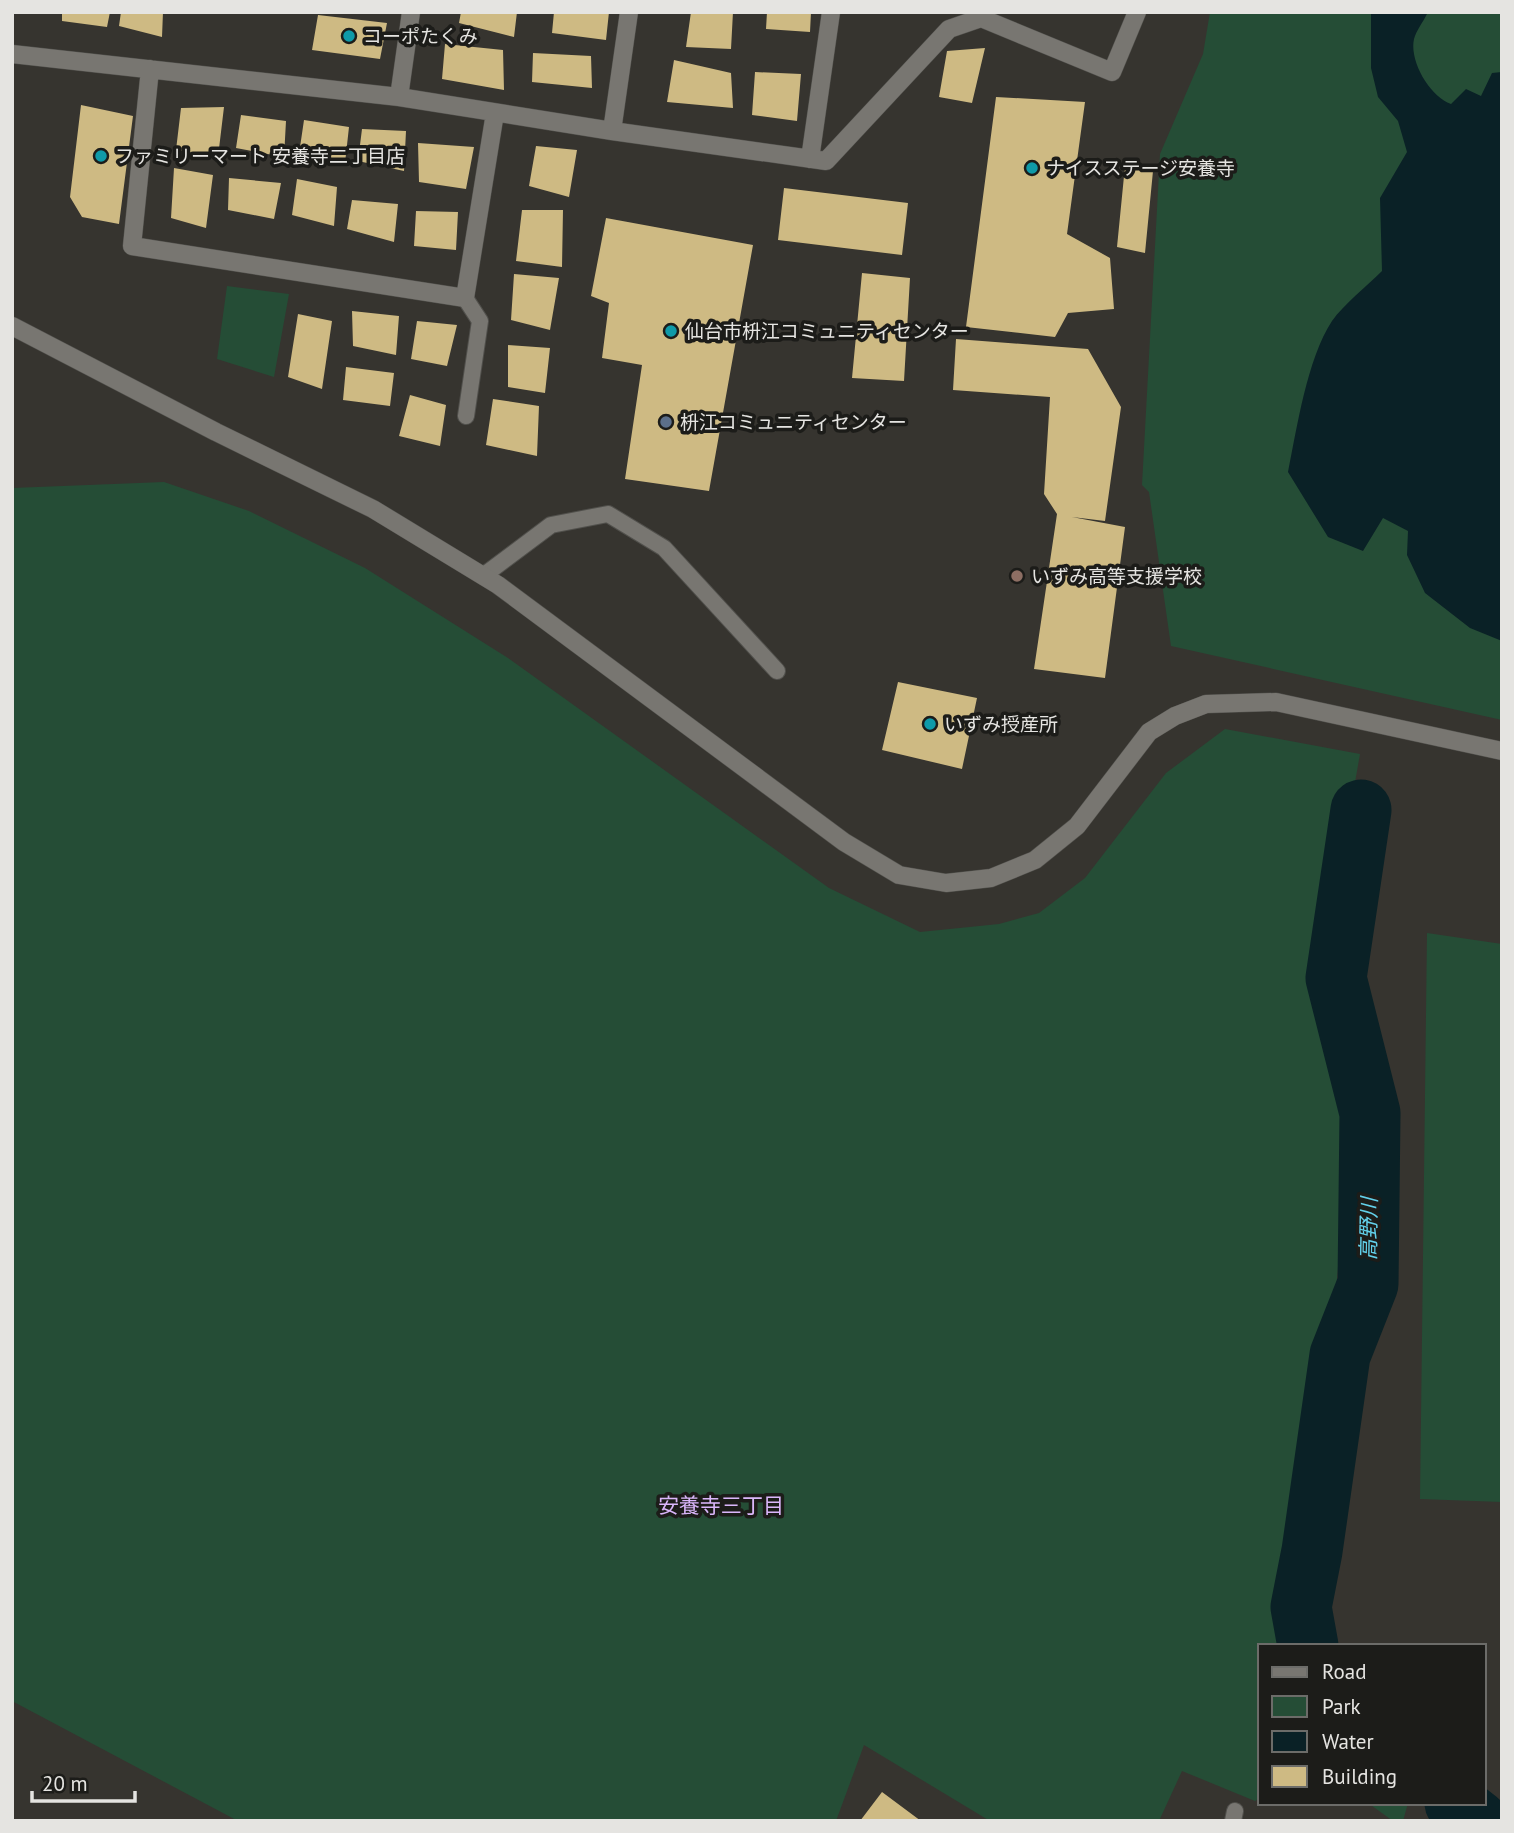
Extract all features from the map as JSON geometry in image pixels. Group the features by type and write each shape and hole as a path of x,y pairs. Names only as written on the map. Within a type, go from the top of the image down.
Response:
{"street":[{"path":"399,97 411,12"},
{"path":"612,131 629,12"},
{"path":"810,159 831,12"},
{"path":"12,54 399,97 612,131 827,161 948,29 981,18 1112,72 1137,12"},
{"path":"150,69 132,246 465,298 495,113"},
{"path":"12,326 216,432 373,509 498,585 844,842 899,875 946,883 991,878 1035,860 1077,826 1149,732 1175,716 1206,705 1276,702 1502,751"}],"lane":[{"path":"465,298 480,321 466,416"},
{"path":"483,576 551,525 608,514 664,548 777,671"}],"green space":[{"path":"1210,12 1502,12 1502,720 1171,646 1149,492 1142,485 1160,154 1203,54"},
{"path":"227,286 289,294 274,377 217,359"},
{"path":"164,482 249,511 365,568 508,658 829,888 920,932 999,924 1039,913 1085,878 1166,773 1225,729 1360,754 1322,969 1352,1115 1330,1355 1293,1611 1300,1644 1258,1644 1258,1799 1255,1801 1182,1771 1159,1821 990,1821 864,1745 836,1821 238,1821 12,1701 12,488"},
{"path":"1427,933 1502,944 1502,1502 1420,1499"},
{"path":"1371,1805 1407,1805 1403,1821 1393,1821"}],"water":[{"path":"1371,12 1436,12 1427,14 1416,33 1413,48 1418,67 1429,86 1451,104 1466,89 1481,96 1492,73 1502,72 1502,641 1470,628 1425,593 1407,555 1408,531 1383,518 1363,551 1328,537 1288,472 1309,374 1323,337 1337,315 1382,271 1380,198 1407,152 1398,121 1378,97 1371,68"}],"building":[{"path":"62,12 110,12 107,27 62,21"},
{"path":"121,12 163,12 162,37 119,26"},
{"path":"461,12 517,12 514,37 459,23"},
{"path":"554,12 609,12 606,40 552,33"},
{"path":"691,12 733,12 731,49 686,47"},
{"path":"767,12 811,12 810,32 766,29"},
{"name":"コーポたくみ","path":"318,15 387,23 380,59 312,50"},
{"path":"445,44 503,50 504,90 442,79"},
{"path":"985,48 972,103 939,97 947,51"},
{"path":"533,53 591,56 592,88 532,82"},
{"path":"674,60 731,73 733,108 667,102"},
{"path":"755,72 801,74 797,121 752,115"},
{"name":"ナイスステージ安養寺","path":"996,97 1085,102 1067,234 1110,258 1114,309 1068,313 1055,337 966,327"},
{"name":"ファミリーマート 安養寺二丁目店","path":"81,105 133,116 119,224 82,217 70,197"},
{"path":"224,107 218,157 176,150 181,108"},
{"path":"241,115 286,121 284,157 236,148"},
{"path":"304,120 349,127 345,163 299,154"},
{"path":"362,129 406,131 404,171 358,161"},
{"path":"418,143 474,147 466,189 419,182"},
{"path":"536,146 577,150 569,197 529,186"},
{"path":"1125,166 1153,171 1145,253 1117,247"},
{"path":"174,168 213,175 206,228 171,218"},
{"path":"229,178 281,183 274,219 228,210"},
{"path":"297,179 337,187 334,226 292,215"},
{"path":"784,188 908,203 902,255 778,240"},
{"path":"352,200 398,204 394,242 347,229"},
{"path":"522,210 563,210 562,267 516,261"},
{"path":"416,211 458,212 456,250 414,246"},
{"name":"仙台市枡江コミュニティセンター","path":"606,218 753,245 709,491 625,479 642,365 602,358 609,303 591,296"},
{"path":"862,273 910,278 904,381 852,378"},
{"path":"514,274 559,278 550,330 511,320"},
{"path":"352,311 399,316 396,355 353,346"},
{"path":"298,314 332,321 322,389 288,377"},
{"path":"417,321 457,325 447,366 411,359"},
{"path":"956,339 1088,349 1121,407 1105,521 1072,517 1125,527 1105,678 1034,669 1057,514 1044,494 1050,397 953,390"},
{"path":"508,345 550,348 545,393 508,387"},
{"path":"346,367 394,373 390,406 343,400"},
{"path":"410,395 446,405 440,446 399,436"},
{"path":"493,399 539,406 537,456 486,445"},
{"name":"いずみ授産所","path":"898,682 977,698 962,769 882,750"},
{"path":"882,1792 921,1821 860,1821"}],"waterway":[{"name":"高野川","path":"1308,1644 1301,1607 1312,1551 1340,1355 1368,1284 1370,1113 1336,978 1361,810"},
{"name":"高野川","path":"1458,1805 1478,1821"}],"place":[{"name":"コーポたくみ","path":"349,36"},
{"name":"ファミリーマート 安養寺二丁目店","path":"101,156"},
{"name":"ナイスステージ安養寺","path":"1032,168"},
{"name":"仙台市枡江コミュニティセンター","path":"671,331"},
{"name":"枡江コミュニティセンター","path":"666,422"},
{"name":"いずみ高等支援学校","path":"1017,576"},
{"name":"いずみ授産所","path":"930,724"}],"district":[{"name":"安養寺三丁目","path":"721,1506"}]}
